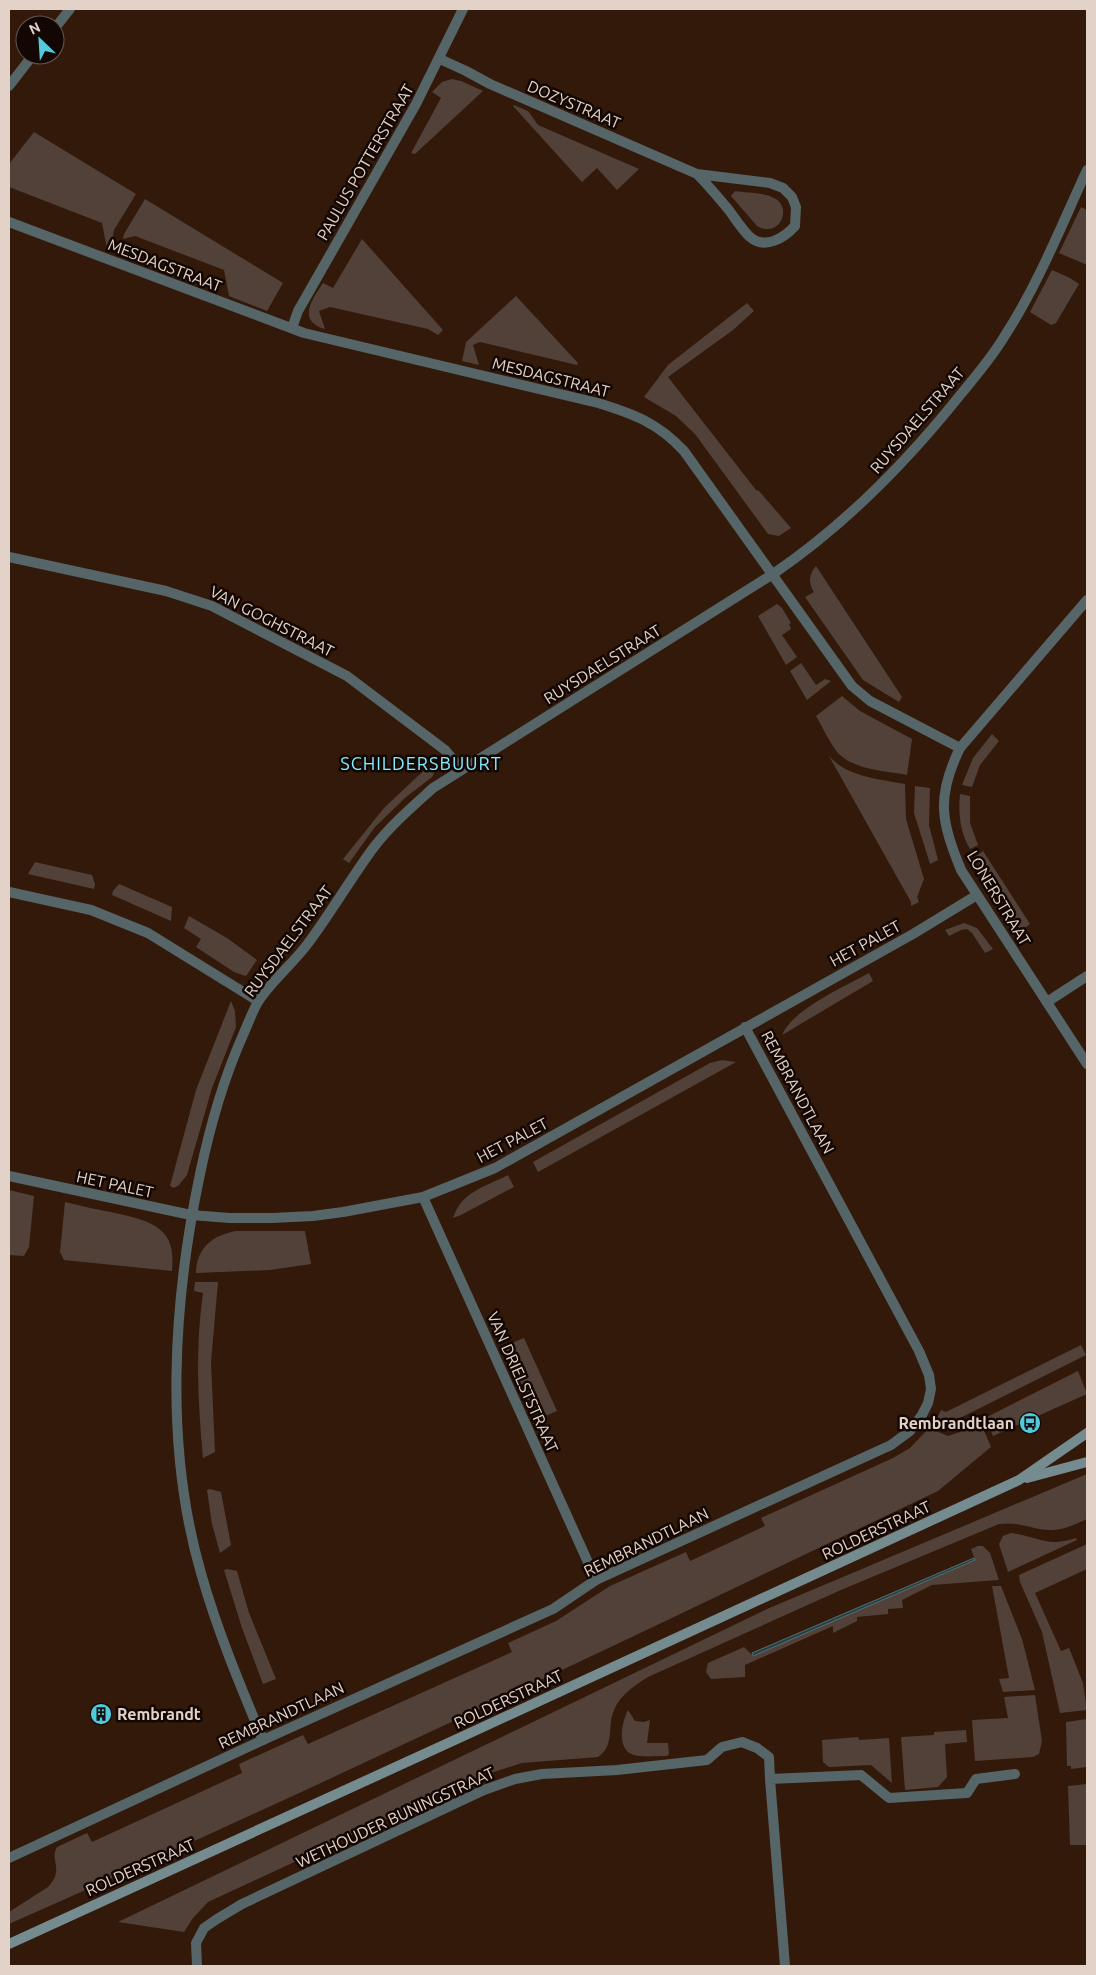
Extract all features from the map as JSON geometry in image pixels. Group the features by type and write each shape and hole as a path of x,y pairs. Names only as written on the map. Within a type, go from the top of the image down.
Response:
{"main road":[{"name":"ROLDERSTRAAT","path":"9,1944 1019,1480 1087,1433"},
{"name":"ROLDERSTRAAT","path":"1019,1480 1087,1462"}],"street":[{"name":"PAULUS POTTERSTRAAT","path":"292,328 298,311 440,59 463,9"},
{"name":"DOZYSTRAAT","path":"440,59 490,84 697,174 770,183 783,188 792,197 796,207 795,226 773,242 760,242 750,237 697,174"},
{"path":"9,86 25,65"},
{"name":"RUYSDAELSTRAAT","path":"263,1740 221,1636 200,1572 188,1517 182,1474 177,1410 177,1334 191,1215 218,1099 258,1001 308,943 375,846 392,826 433,788 772,574 821,540 858,508 944,415 1008,329 1047,258 1087,170"},
{"name":"MESDAGSTRAAT","path":"9,222 292,328 598,403 633,414 671,437 684,451 852,686 870,701 960,748"},
{"name":"VAN GOGHSTRAAT","path":"9,557 150,587 212,606 347,676 445,750 461,769"},
{"name":"LONERSTRAAT","path":"1087,600 960,748 948,772 944,795 944,817 949,838 961,870 1087,1064"},
{"path":"9,892 92,910 148,933 258,1001"},
{"name":"HET PALET","path":"9,1176 191,1215 230,1218 313,1216 422,1198 495,1168 913,934 977,895"},
{"path":"1047,1002 1087,976"},
{"name":"REMBRANDTLAAN","path":"9,1858 263,1740 554,1609 596,1580 891,1445 910,1432 928,1403 931,1389 929,1375 919,1351 745,1027"},
{"name":"VAN DRIELSTSTRAAT","path":"422,1198 596,1580"},
{"name":"WETHOUDER BUNINGSTRAAT","path":"197,1966 196,1943 204,1928 242,1904 484,1790 515,1779 542,1774 617,1770 707,1760 722,1747 742,1742 757,1748 769,1757 785,1966"},
{"path":"770,1778 862,1775 889,1798 967,1793 976,1779 1015,1774"}],"shaded area":[{"path":"452,79 483,91 415,154 411,153 441,98 432,92 442,82"},
{"path":"514,105 528,111 538,125 639,169 617,190 597,168 582,182"},
{"path":"34,132 136,194 114,230 110,250 107,249 102,223 9,187 9,164"},
{"path":"735,191 774,198 780,202 783,208 781,220 772,228 765,229 757,226 731,196"},
{"path":"145,199 283,283 267,311 229,296 224,270 135,236 123,239 124,234"},
{"path":"1081,207 1087,210 1087,265 1059,253"},
{"path":"362,239 443,330 438,335 428,329 330,307 319,311 325,329 311,321 309,309 319,289 323,283 333,288"},
{"path":"1052,270 1079,284 1056,323 1051,325 1030,312"},
{"path":"516,296 578,363 577,365 480,342 473,345 479,365 462,361 466,342"},
{"path":"747,303 754,311 733,330 668,377 756,490 759,491 791,528 779,536 768,534 695,434 676,416 644,397 668,365"},
{"path":"816,566 902,697 899,702 863,680 805,597 814,592 810,579"},
{"path":"777,604 782,608 791,623 789,624 791,629 782,635 797,657 786,665 758,616"},
{"path":"801,663 816,685 825,679 831,681 807,700 790,671"},
{"path":"842,696 860,711 912,739 907,775 862,767 839,754 816,716"},
{"path":"992,734 999,741 980,765 972,787 962,785 973,758"},
{"path":"829,756 836,763 854,773 905,784 906,819 924,879 917,897 919,902 911,906 911,902"},
{"path":"435,760 437,768 432,777 405,798 375,827 349,863 343,859 384,808"},
{"path":"915,786 930,788 929,825 938,860 930,864 914,813"},
{"path":"960,794 970,796 970,823 978,845 970,849 960,822"},
{"path":"983,851 1030,924 1021,931 975,857"},
{"path":"35,862 92,875 95,884 94,889 28,874"},
{"path":"119,884 172,907 171,921 112,895"},
{"path":"189,916 227,938 257,960 246,976 234,972 196,947 201,939 184,928"},
{"path":"964,923 977,928 993,949 985,953 972,933 967,929 949,936 945,930"},
{"path":"869,973 873,981 782,1035 788,1025 808,1008"},
{"path":"231,1001 235,1011 236,1027 212,1088 187,1175 174,1188 170,1186 196,1090"},
{"path":"722,1060 736,1062 538,1172 533,1162 710,1063"},
{"path":"508,1175 514,1187 453,1218 457,1209 468,1196"},
{"path":"9,1190 34,1196 29,1247 24,1256 9,1255"},
{"path":"65,1202 140,1219 159,1229 166,1236 170,1245 173,1256 172,1271 64,1260 60,1252"},
{"path":"236,1231 305,1231 311,1264 270,1270 196,1273 199,1256 207,1244 213,1239"},
{"path":"195,1282 218,1282 211,1362 215,1452 203,1458 198,1376 200,1314 203,1293 194,1291"},
{"path":"524,1338 557,1411 536,1420 503,1347"},
{"path":"1081,1345 1086,1355 952,1422 942,1421 937,1418 941,1410 946,1412"},
{"path":"1078,1371 1087,1394 993,1436 985,1418"},
{"path":"980,1421 991,1447 938,1491 359,1765 9,1924 9,1912 48,1887 53,1881 56,1870 55,1852 57,1847 87,1833 92,1842 242,1773 239,1764 303,1735 308,1744 512,1652 508,1643 556,1621 610,1586 686,1552 690,1561 765,1526 761,1518 893,1458 910,1448 929,1428 948,1436"},
{"path":"1087,1474 1087,1519 1069,1527 1055,1530 1043,1530 1007,1523 999,1524 841,1590 648,1677 620,1699 612,1716 609,1742 598,1757 522,1763 478,1777 208,1902 193,1918 184,1932 118,1922 767,1609"},
{"path":"207,1490 221,1492 231,1545 220,1553 212,1524"},
{"path":"1011,1533 1049,1542 1066,1541 1076,1538 1077,1540 1008,1572 999,1544 1003,1536"},
{"path":"1087,1544 1087,1569 1035,1593 1061,1651 1069,1648 1083,1683 1087,1710 1060,1713 1042,1632 1020,1582 1019,1575"},
{"path":"983,1546 990,1553 999,1580 932,1585 902,1600 903,1608 888,1609 888,1614 857,1617 857,1621 833,1633 833,1626 745,1665 745,1677 711,1679 706,1672 708,1663 744,1647 753,1656 975,1560 971,1549"},
{"path":"224,1570 237,1571 249,1613 276,1679 263,1684 242,1628"},
{"path":"992,1586 1001,1586 1022,1639 1035,1690 1003,1692 999,1679 1009,1678"},
{"path":"1035,1695 1042,1741 1039,1754 1033,1757 975,1761 972,1720 1008,1718 1004,1697"},
{"path":"628,1710 635,1721 644,1722 650,1720 647,1743 668,1743 669,1754 667,1756 639,1756 631,1754 626,1750 623,1744 622,1730"},
{"path":"1087,1719 1087,1767 1071,1769 1071,1766 1067,1766 1066,1722"},
{"path":"966,1730 967,1742 945,1744 947,1777 938,1787 905,1790 901,1737 934,1735 934,1732"},
{"path":"858,1737 859,1740 889,1738 892,1783 871,1765 829,1767 823,1762 822,1740"},
{"path":"1087,1784 1087,1845 1070,1845 1068,1786"}],"water":[{"path":"974,1558 975,1560 753,1656 752,1653"}],"place":[{"name":"Rembrandtlaan","path":"1030,1423"},
{"name":"Rembrandt","path":"101,1714"}],"district":[{"name":"SCHILDERSBUURT","path":"421,764"}]}
